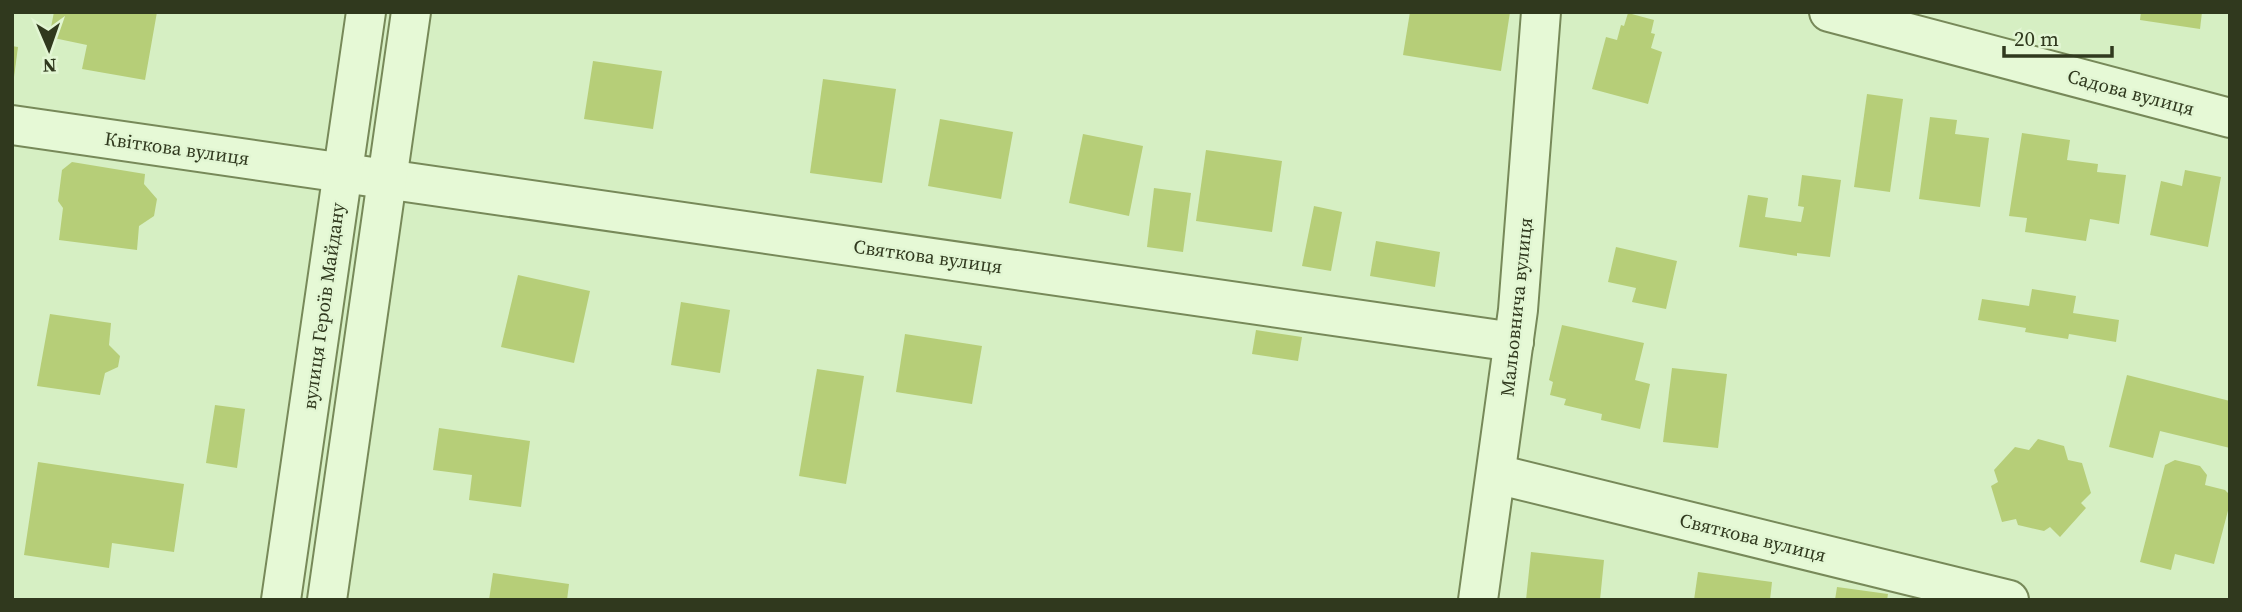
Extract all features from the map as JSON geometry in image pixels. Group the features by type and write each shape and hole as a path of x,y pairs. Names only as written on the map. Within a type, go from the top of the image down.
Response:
{"street":[{"name":"вулиця Героїв Майдану","path":"281,600 366,12"},
{"path":"327,600 411,12"},
{"name":"Мальовнича вулиця","path":"1478,600 1514,342 1541,12"},
{"name":"Садова вулиця","path":"1829,12 2230,118"},
{"name":"Квіткова вулиця","path":"12,125 342,171"},
{"name":"Святкова вулиця","path":"342,171 1514,342"},
{"name":"Святкова вулиця","path":"1496,474 2009,600"}],"building":[{"path":"54,12 157,12 145,80 82,69 87,45 49,37"},
{"path":"1410,12 1510,12 1501,71 1403,55"},
{"path":"2141,12 2202,12 2200,29 2140,20"},
{"path":"1628,13 1654,20 1651,33 1655,34 1651,48 1662,52 1648,104 1592,89 1606,37 1617,40"},
{"path":"12,46 18,47 14,77 12,76"},
{"path":"593,61 662,71 653,129 584,119"},
{"path":"823,79 896,89 882,183 810,173"},
{"path":"1867,94 1903,99 1890,192 1854,187"},
{"path":"1930,117 1957,120 1955,134 1989,138 1980,207 1919,199"},
{"path":"940,119 1013,132 1001,199 928,186"},
{"path":"2022,133 2070,140 2067,160 2098,164 2097,172 2126,175 2119,224 2090,219 2086,241 2025,232 2027,218 2009,216"},
{"path":"1083,134 1143,146 1129,216 1069,203"},
{"path":"1206,150 1282,161 1272,232 1196,221"},
{"path":"72,162 145,174 144,184 157,199 154,216 139,226 137,250 59,240 63,208 58,201 62,170"},
{"path":"2185,170 2221,177 2208,247 2150,235 2161,181 2182,186"},
{"path":"1802,175 1841,180 1830,257 1797,253 1797,256 1739,247 1748,195 1768,198 1765,217 1801,222 1804,207 1798,206"},
{"path":"1154,188 1191,193 1183,252 1147,247"},
{"path":"1314,206 1342,212 1331,271 1302,266"},
{"path":"1376,241 1440,252 1435,287 1370,276"},
{"path":"1616,247 1677,261 1666,309 1632,302 1636,288 1608,282"},
{"path":"518,275 590,291 574,363 501,347"},
{"path":"2032,289 2076,296 2073,313 2119,320 2116,342 2069,334 2068,339 1978,320 1982,299 2029,306"},
{"path":"681,302 730,310 720,373 671,365"},
{"path":"50,314 111,323 109,345 120,356 118,367 105,373 100,395 37,386"},
{"path":"1562,325 1644,343 1635,380 1650,384 1640,429 1601,420 1602,414 1564,405 1566,399 1550,395 1553,382 1549,380"},
{"path":"1256,330 1302,337 1298,361 1252,354"},
{"path":"905,334 982,346 972,404 896,392"},
{"path":"1672,368 1727,374 1718,448 1663,442"},
{"path":"817,369 864,376 846,484 799,476"},
{"path":"2127,375 2230,401 2230,448 2160,431 2153,458 2109,447"},
{"path":"215,405 245,409 237,468 206,463"},
{"path":"439,428 530,441 521,507 469,500 472,475 433,470"},
{"path":"2038,439 2064,446 2068,460 2082,463 2091,493 2081,503 2086,508 2060,537 2050,527 2044,531 2018,525 2016,519 2002,522 1991,486 1998,482 1994,470 2015,447 2029,450"},
{"path":"2175,460 2200,466 2207,475 2205,485 2225,490 2230,495 2214,564 2175,554 2171,570 2140,562 2165,465"},
{"path":"38,462 184,484 174,552 112,543 109,568 24,555"},
{"path":"1531,552 1604,560 1600,600 1526,600"},
{"path":"1698,572 1772,582 1770,600 1694,600"},
{"path":"493,573 569,584 567,600 489,600"},
{"path":"1837,587 1888,594 1887,600 1835,600"}]}
